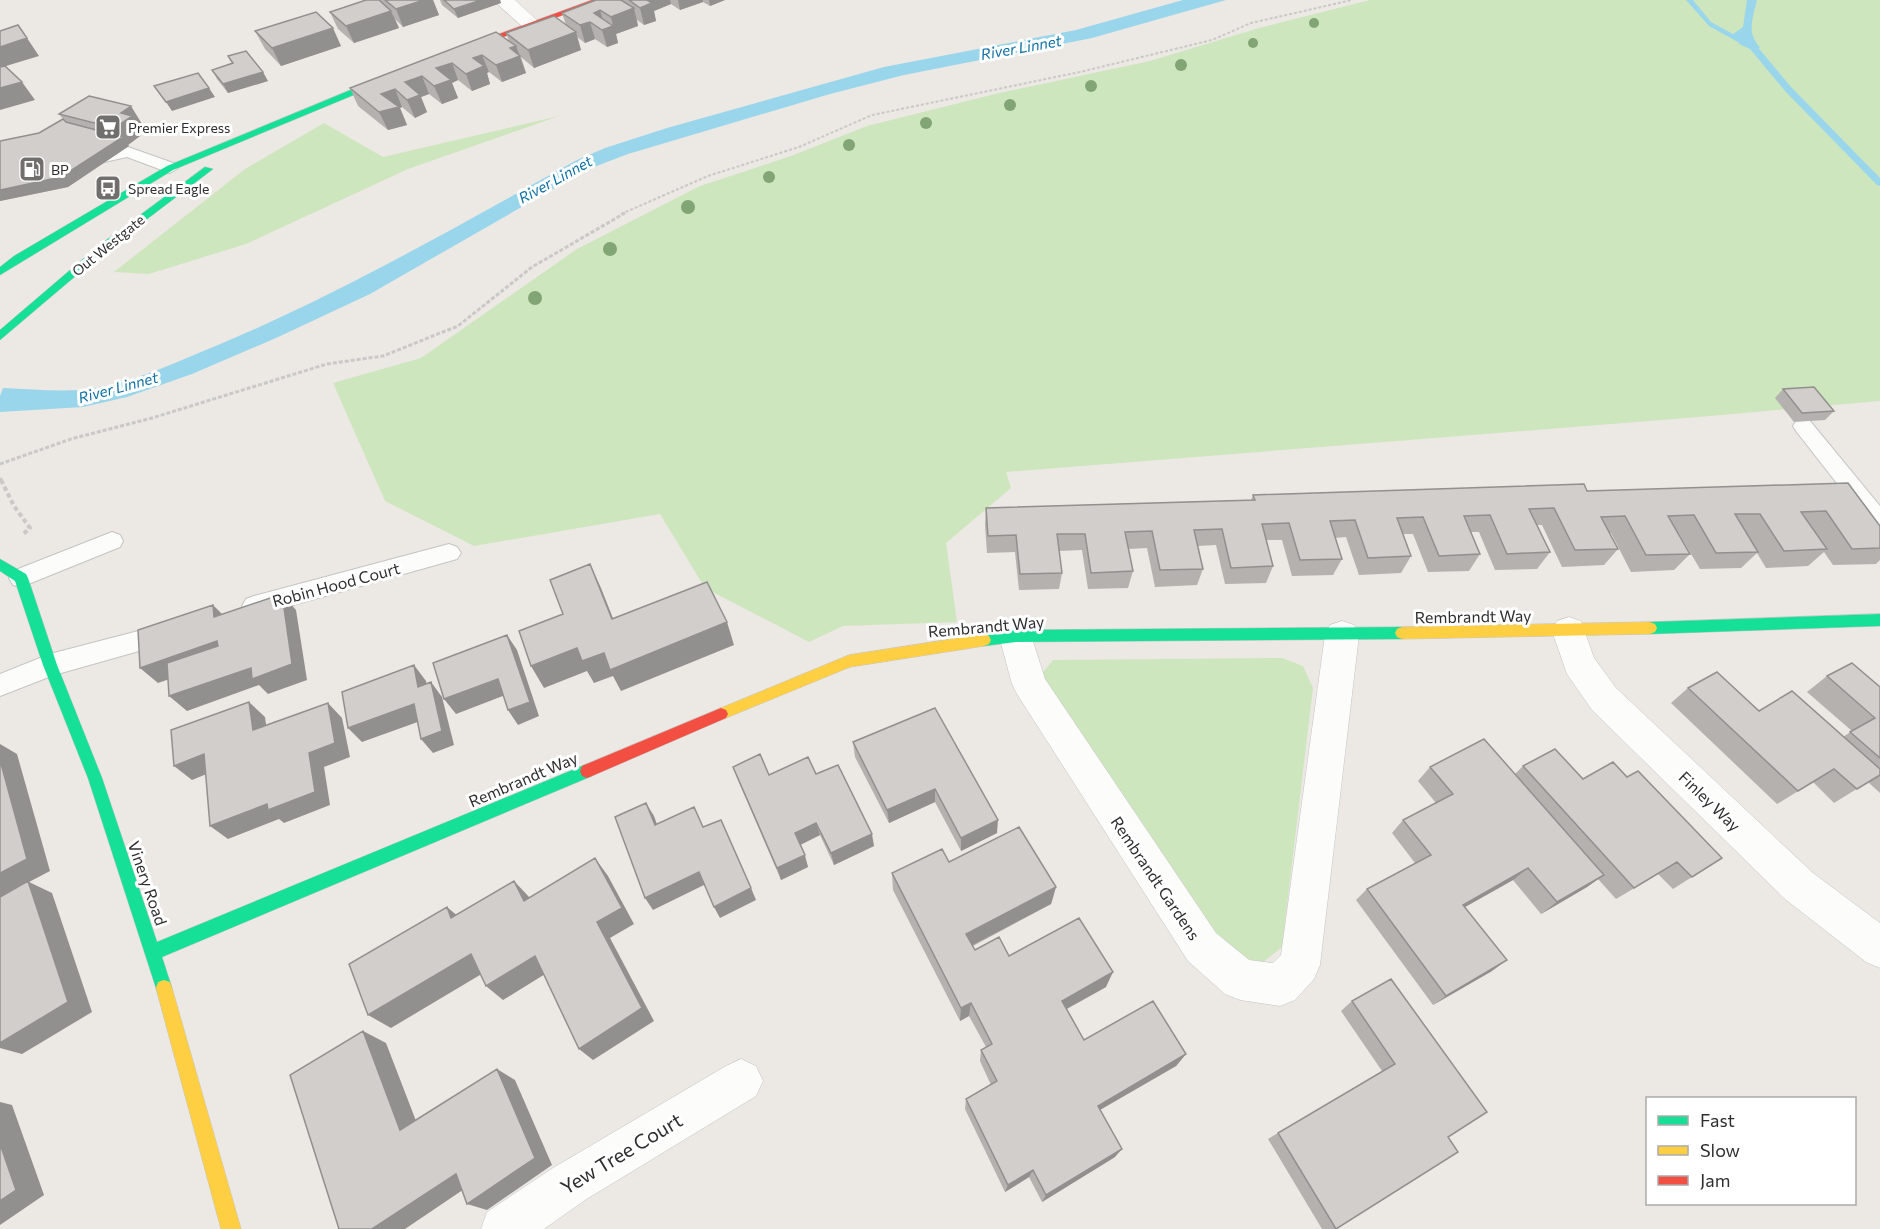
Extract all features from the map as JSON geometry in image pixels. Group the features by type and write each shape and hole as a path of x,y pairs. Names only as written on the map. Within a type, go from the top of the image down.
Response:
{"street":[{"path":"502,0 531,24"},
{"path":"446,55 600,0"},
{"name":"Out Westgate","path":"0,272 18,258 170,168 404,70"},
{"name":"Out Westgate","path":"0,336 173,193 291,117"},
{"path":"0,254 18,258 20,278"},
{"path":"44,281 78,270"},
{"path":"18,320 20,299"},
{"path":"0,564 21,578"},
{"name":"Vinery Road","path":"21,578 50,664 95,778 154,952 231,1229"},
{"name":"Rembrandt Way","path":"154,952 849,661 928,647 1016,636 1569,631 1880,620"},
{"name":"Finley Way","path":"1569,631 1579,664 1604,699 1799,886 1880,948"},
{"name":"Rembrandt Gardens","path":"1016,636 1029,684 1202,947 1240,979 1280,985 1300,966 1342,634"},
{"name":"Yew Tree Court","path":"504,1229 569,1184 741,1081"}],"lane":[{"path":"70,164 128,152 170,168"},
{"path":"1803,426 1880,522"},
{"path":"21,578 112,541"},
{"name":"Robin Hood Court","path":"234,612 449,553"},
{"path":"0,685 50,664 140,642 192,626"}],"path":[{"path":"0,464 71,439 152,418 327,364 383,356 458,326 532,267 620,215 708,176 799,147 872,115 1080,72 1212,40 1251,23 1352,0"},
{"path":"0,478 14,506 30,528 15,542"}],"green space":[{"path":"1370,0 1880,0 1880,401 1006,472 1011,488 946,543 957,622 843,626 809,642 705,588 660,514 474,546 385,501 333,383 421,358 577,249 700,186 791,156 867,126 995,94 1150,61 1259,28"},
{"path":"559,116 408,169 246,244 149,274 114,272 245,169 324,123 383,157"},
{"path":"1282,658 1303,666 1313,688 1282,947 1261,964 1215,944 1041,675 1053,660"}],"water":[{"name":"River Linnet","path":"1183,0 1226,0 1092,38 904,75 830,94 628,154 586,170 370,294 192,374 127,397 83,407 0,412 0,396 3,388 62,390 113,385 174,364 264,325 355,281 577,160 605,148 667,128 884,67 1076,30"},
{"path":"1686,0 1693,0 1711,22 1733,34 1743,27 1747,0 1757,0 1752,19 1752,31 1760,47 1754,51 1709,26"}],"building":[{"path":"366,0 379,0 391,11 346,26 330,12"},
{"path":"385,0 424,0 396,9"},
{"path":"444,0 481,0 454,9"},
{"path":"596,0 621,0 634,8 611,17 600,10 594,13 613,26 602,30 590,22 580,25 562,13"},
{"path":"629,0 647,0 652,3 640,8"},
{"path":"316,12 333,28 272,48 255,31"},
{"path":"554,16 576,32 528,50 506,33"},
{"path":"18,25 27,38 0,47 0,31"},
{"path":"496,32 516,46 510,48 520,56 496,65 482,55 473,58 484,66 466,74 452,63 436,68 451,80 434,86 422,76 405,82 420,95 407,100 395,89 381,94 399,107 379,112 350,88"},
{"path":"246,51 263,72 223,84 212,70 233,63 228,56"},
{"path":"5,66 22,82 0,88 0,67"},
{"path":"198,73 209,88 166,102 154,86"},
{"path":"89,96 131,106 121,113 132,116 114,128 59,114"},
{"path":"63,119 66,122 123,137 61,177 0,190 0,141 39,133"},
{"path":"1814,387 1834,411 1802,413 1783,389"},
{"path":"1848,483 1880,526 1880,548 1852,549 1826,511 1801,512 1827,549 1784,551 1760,514 1735,514 1758,552 1716,553 1694,515 1668,516 1690,554 1646,555 1625,516 1601,517 1618,549 1575,550 1554,508 1529,509 1550,552 1507,554 1490,515 1464,516 1480,554 1439,556 1423,517 1397,518 1411,556 1368,558 1355,520 1330,521 1342,559 1300,560 1289,523 1262,524 1273,566 1231,568 1222,529 1194,530 1203,569 1160,570 1152,531 1125,532 1133,571 1091,573 1085,534 1057,534 1062,573 1020,574 1016,535 988,536 986,508 1255,500 1253,495 1584,484 1587,491"},
{"path":"590,564 612,619 707,582 727,622 610,670 604,653 582,661 577,648 531,666 519,631 563,614 550,580"},
{"path":"282,594 292,664 252,679 251,668 169,696 167,663 218,646 217,641 140,668 138,630 213,605 214,617"},
{"path":"507,635 530,702 508,710 498,679 444,699 433,663"},
{"path":"1852,663 1880,687 1880,758 1850,732 1875,718 1827,676"},
{"path":"414,665 418,687 431,682 442,731 421,739 414,704 348,728 342,692"},
{"path":"1717,672 1759,711 1792,691 1880,769 1880,775 1857,789 1834,769 1798,791 1688,688"},
{"path":"249,702 253,730 328,703 335,743 309,753 315,792 268,810 267,804 210,826 204,754 174,766 171,730"},
{"path":"935,708 998,820 961,838 935,789 887,810 853,742"},
{"path":"1484,739 1604,875 1557,902 1528,868 1463,905 1507,960 1446,996 1367,889 1431,855 1403,820 1453,794 1430,767"},
{"path":"1555,749 1583,779 1613,762 1627,777 1638,771 1722,858 1692,877 1677,862 1634,888 1523,766"},
{"path":"760,754 769,775 808,757 816,774 838,765 872,834 831,853 816,823 795,833 805,855 777,868 733,767"},
{"path":"0,760 27,859 0,873"},
{"path":"646,803 655,825 694,807 703,827 721,820 751,888 714,907 699,872 645,898 615,817"},
{"path":"1019,827 1056,887 966,934 975,950 999,937 1009,956 1079,918 1113,972 1062,1001 1084,1040 1153,1001 1186,1054 1098,1106 1122,1149 1046,1195 1033,1170 1008,1185 966,1099 997,1081 981,1050 992,1044 971,1003 961,1008 892,873 942,849 949,862"},
{"path":"595,858 622,908 597,922 642,1008 579,1049 535,956 486,986 471,954 368,1015 349,964 447,907 451,918 514,881 524,901"},
{"path":"28,881 68,1002 0,1043 0,897"},
{"path":"1391,979 1487,1112 1448,1137 1458,1152 1336,1229 1278,1133 1395,1064 1352,1001"},
{"path":"363,1031 400,1130 497,1069 535,1158 467,1204 456,1174 372,1229 339,1229 290,1075"},
{"path":"0,1144 16,1190 0,1201"}],"waterway":[{"path":"1742,42 1753,47 1788,89 1880,183"}],"traffic: fast":[{"path":"0,272 18,258 170,168 394,75"},
{"path":"0,336 101,249 208,169"},
{"path":"0,564 21,578 50,665 95,778 164,988"},
{"path":"1650,628 1880,620"},
{"path":"984,640 1016,636 1402,633"},
{"path":"154,952 587,771"}],"traffic: slow":[{"path":"1402,633 1650,628"},
{"path":"721,714 849,661 984,640"},
{"path":"164,988 231,1229"}],"traffic: jam":[{"path":"459,50 600,0"},
{"path":"587,771 721,714"}],"place":[{"name":"Premier Express","path":"108,127"},
{"name":"BP","path":"32,169"},
{"name":"Spread Eagle","path":"108,188"}]}
